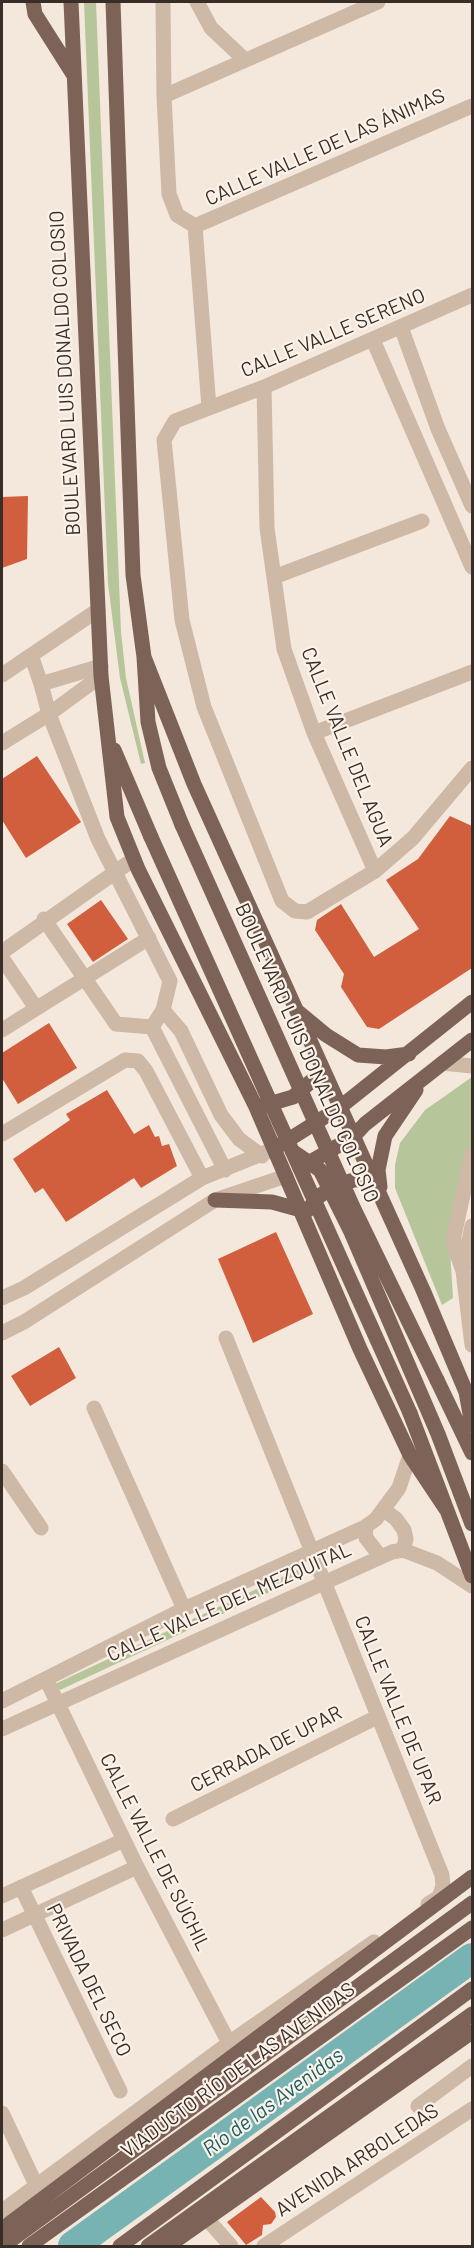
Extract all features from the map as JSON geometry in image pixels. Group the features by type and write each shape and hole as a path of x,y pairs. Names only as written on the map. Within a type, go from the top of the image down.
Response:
{"main road":[{"path":"33,2 35,14 74,76"},
{"name":"BOULEVARD LUIS DONALDO COLOSIO","path":"71,2 101,671 117,817 134,859 256,1107 268,1153 286,1176 360,1349 410,1455 446,1509"},
{"name":"BOULEVARD LUIS DONALDO COLOSIO","path":"113,2 134,575 144,657 148,722 159,768 182,825 353,1208 472,1453"},
{"name":"BOULEVARD LUIS DONALDO COLOSIO","path":"144,657 194,784 292,1006 382,1199 466,1392 472,1425"},
{"name":"BOULEVARD LUIS DONALDO COLOSIO","path":"110,741 410,1413 472,1576"},
{"path":"268,1153 339,1108 472,1002"},
{"path":"292,1006 326,1035 358,1055 386,1057 409,1054"},
{"path":"286,1176 353,1137 365,1124 472,1040"},
{"path":"256,1107 275,1104 293,1097 322,1072"},
{"path":"382,1199 378,1170 385,1136 425,1077"},
{"path":"292,1151 320,1170 351,1232 434,1424 472,1524"},
{"path":"216,1200 273,1202 302,1213 318,1197 334,1186 354,1180 372,1179"},
{"path":"2,2229 472,1877"},
{"path":"3,2247 472,1903"},
{"name":"VIADUCTO RÍO DE LAS AVENIDAS","path":"28,2247 472,1928"},
{"path":"120,2247 472,1989"},
{"path":"148,2247 472,2013"},
{"path":"168,2247 472,2032"}],"street":[{"path":"163,2 164,96 169,194 177,215 195,226 209,408"},
{"path":"197,2 211,28 245,60"},
{"path":"164,96 378,2"},
{"name":"CALLE VALLE DE LAS ÁNIMAS","path":"195,226 472,106"},
{"name":"CALLE VALLE SERENO","path":"375,871 307,912 295,911 282,901 204,707 182,620 164,440 175,421 264,387 472,295"},
{"path":"401,327 438,429 472,506"},
{"path":"373,340 472,567"},
{"name":"CALLE VALLE DEL AGUA","path":"264,387 267,528 284,649 314,733 375,871"},
{"path":"274,577 422,521"},
{"path":"2,675 98,610"},
{"path":"31,655 49,714 98,839 170,981 163,1010 152,1027"},
{"path":"41,684 101,671"},
{"path":"2,744 49,714 101,671"},
{"path":"314,733 472,672"},
{"path":"375,871 413,838 472,768"},
{"path":"2,952 44,919 134,859"},
{"path":"44,919 86,977 116,1024 152,1027"},
{"path":"2,1030 149,938"},
{"path":"2,958 36,1008"},
{"path":"163,1010 181,1031 221,1116 239,1139 268,1153"},
{"path":"152,1027 225,1170"},
{"path":"2,1134 125,1060 138,1061 146,1071 202,1178"},
{"path":"442,1063 472,1066"},
{"path":"2,1298 24,1288 202,1178 268,1153"},
{"path":"471,1164 465,1217 454,1246 463,1271 472,1345"},
{"path":"2,1333 24,1322 216,1200 286,1176"},
{"path":"463,1271 472,1226"},
{"name":"CALLE VALLE DE UPAR","path":"226,1338 442,1875 443,1886 439,1897 229,2043"},
{"path":"94,1408 184,1609"},
{"name":"CALLE VALLE DEL MEZQUITAL","path":"2,1701 184,1609 365,1527 384,1510 399,1488 410,1455"},
{"path":"2,1472 41,1528"},
{"path":"384,1510 396,1519 404,1530 406,1539 403,1550 437,1563 472,1586"},
{"path":"365,1527 366,1538 380,1556"},
{"name":"CALLE VALLE DEL MEZQUITAL","path":"2,1729 380,1556 403,1550"},
{"name":"CALLE VALLE DE SÚCHIL","path":"46,1679 137,1867 229,2043"},
{"name":"CERRADA DE UPAR","path":"174,1819 377,1717"},
{"path":"2,1896 124,1840"},
{"path":"2,1930 137,1867"},
{"name":"PRIVADA DEL SECO","path":"21,1887 120,2091"},
{"path":"2,2211 229,2043"},
{"path":"418,2106 472,2066"},
{"name":"AVENIDA ARBOLEDAS","path":"264,2247 472,2109"},
{"path":"2,2114 36,2185"},
{"path":"207,2219 231,2247"}],"green space":[{"path":"84,2 96,2 121,632 126,678 145,763 141,764 120,678 108,584"},
{"path":"472,1077 472,1160 449,1233 453,1298 442,1305 395,1188 395,1165 400,1143 425,1110"},
{"path":"299,1569 302,1577 60,1690 55,1684"}],"building":[{"path":"28,496 27,559 2,568 2,497"},
{"path":"37,756 81,822 26,858 2,820 2,779"},
{"path":"450,816 472,826 472,968 379,1029 367,1027 341,987 344,974 315,930 317,920 341,904 374,957 419,929 386,880 418,859"},
{"path":"101,900 128,939 93,962 67,924"},
{"path":"49,1023 77,1068 18,1104 2,1078 2,1053"},
{"path":"107,1090 134,1134 149,1125 155,1137 159,1136 162,1146 169,1144 177,1166 141,1188 134,1178 66,1222 43,1188 35,1193 13,1159 70,1120 66,1114"},
{"path":"276,1232 313,1314 253,1343 218,1259"},
{"path":"59,1347 76,1378 30,1406 11,1376"},
{"path":"261,2197 275,2212 276,2217 271,2224 263,2225 262,2235 246,2245 227,2222"}],"waterway":[{"name":"Río de las Avenidas","path":"73,2246 472,1958"}]}
